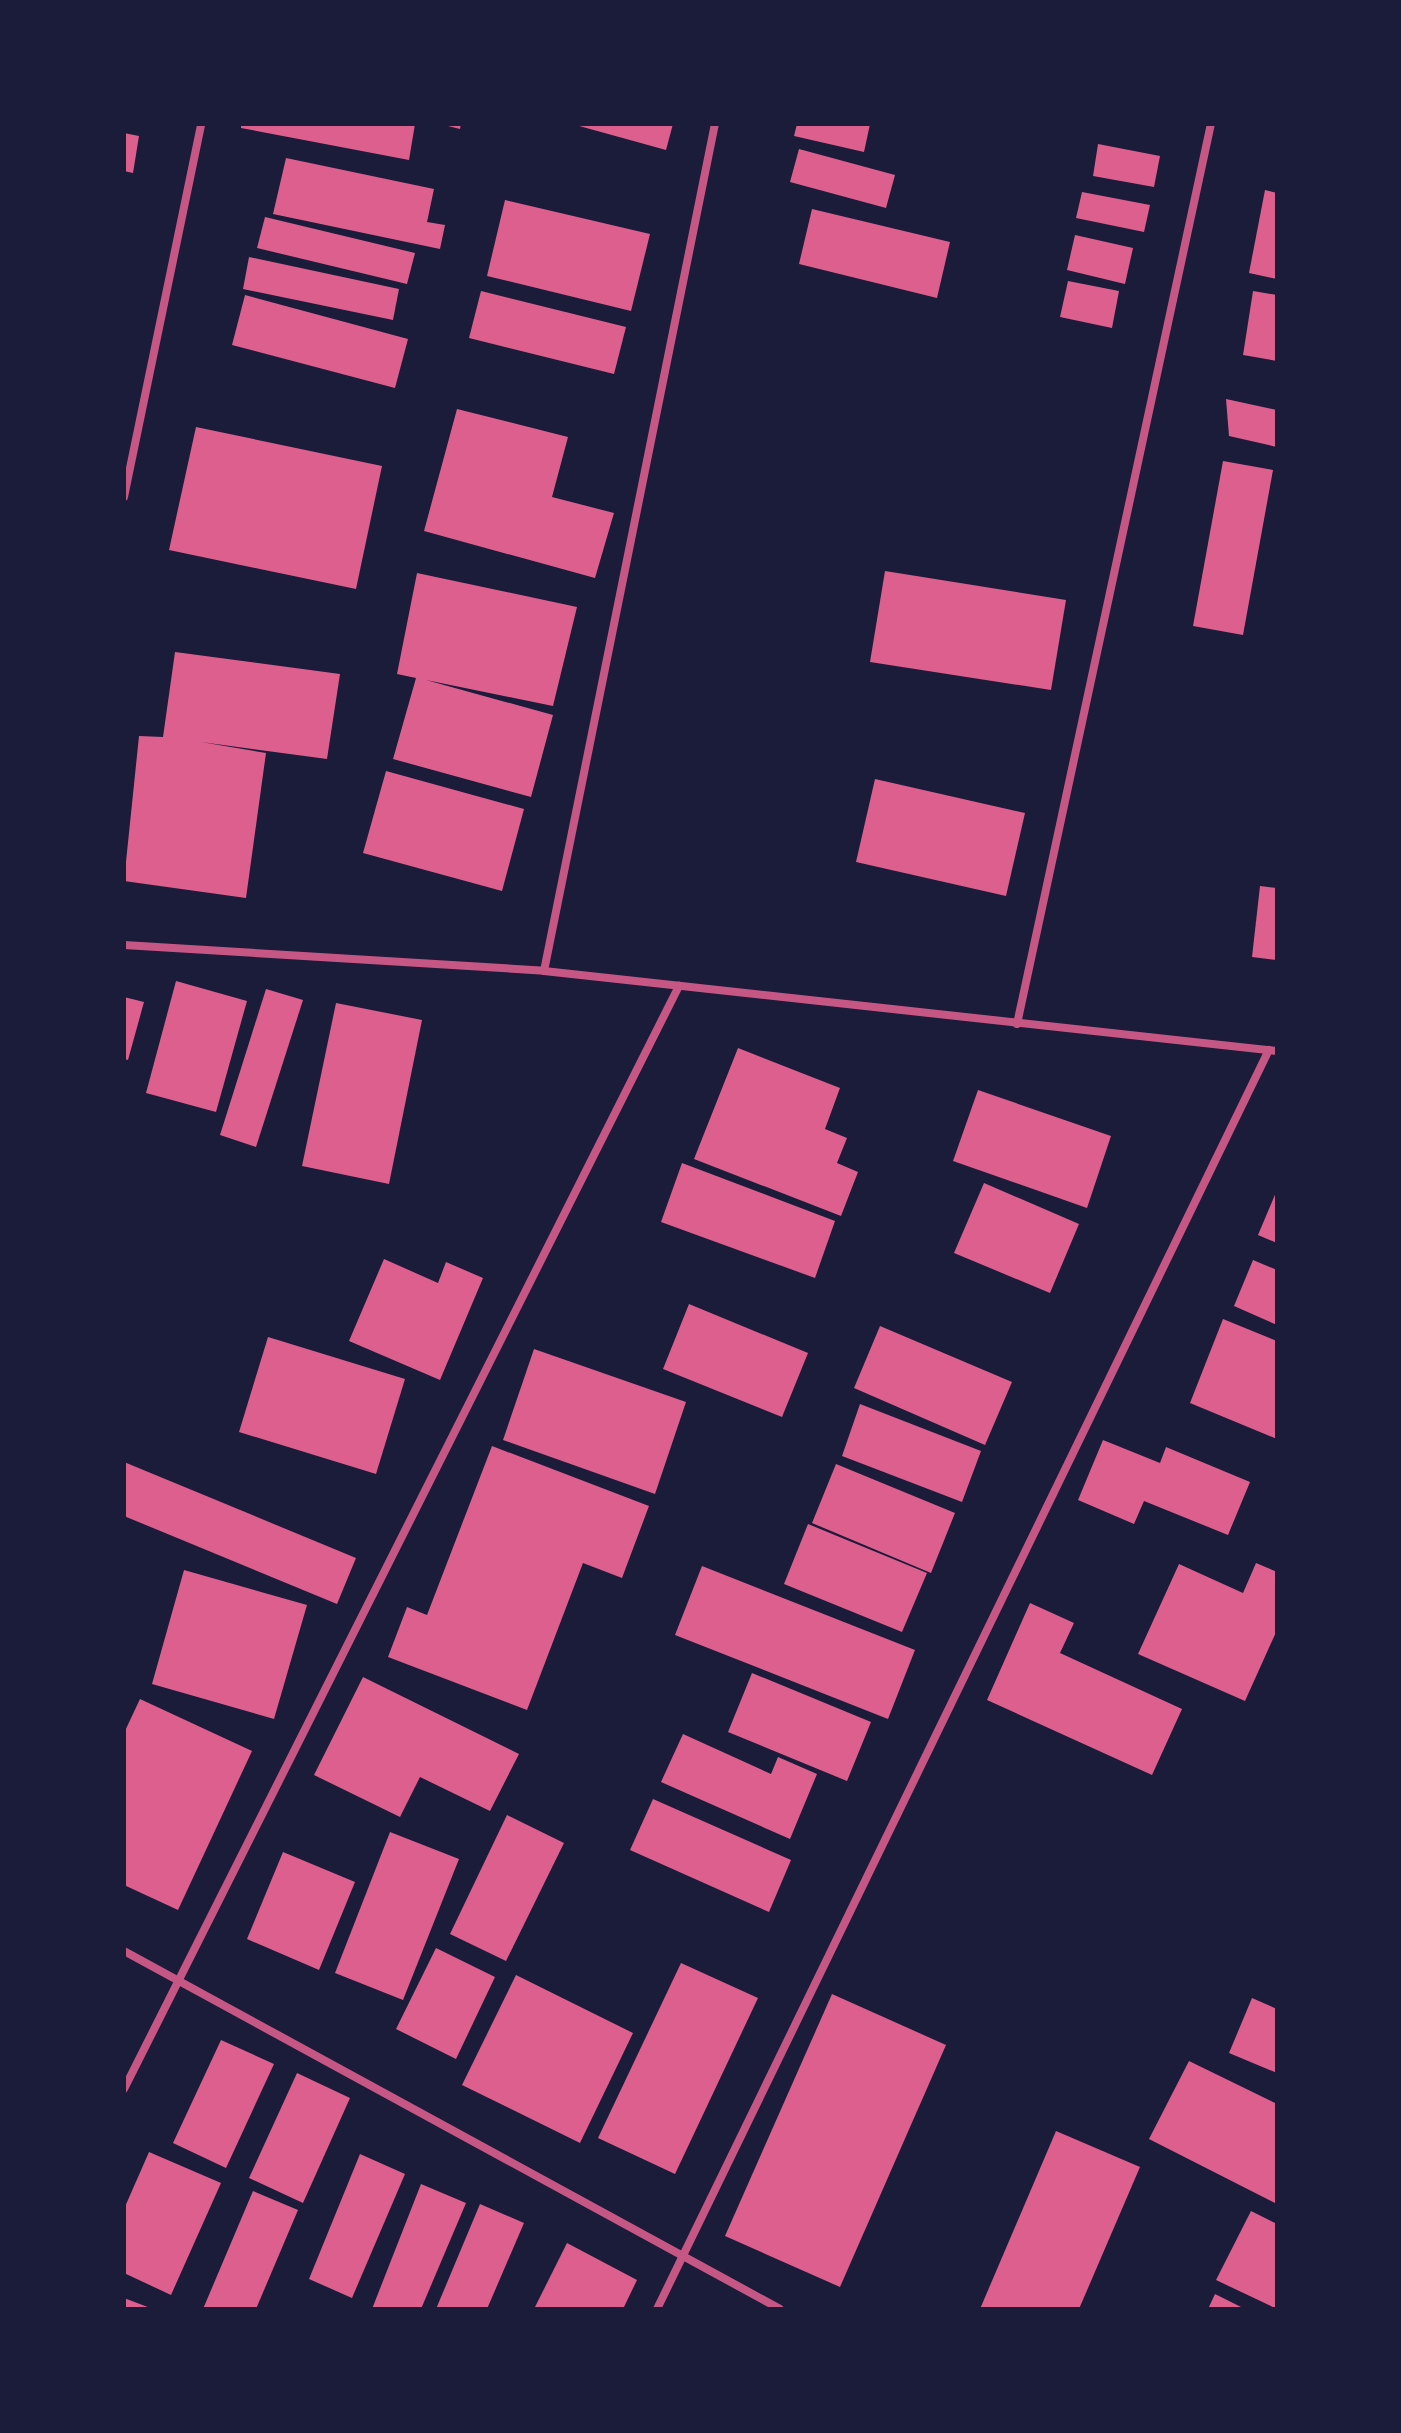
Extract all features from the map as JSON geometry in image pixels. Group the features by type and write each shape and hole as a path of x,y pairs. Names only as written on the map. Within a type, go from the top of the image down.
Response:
{"street":[{"path":"124,497 201,124"},
{"path":"544,971 715,124"},
{"path":"1017,1024 1211,124"},
{"path":"124,945 544,971 1273,1050 657,2309"},
{"path":"124,2089 174,1980 679,986"},
{"path":"124,1951 780,2309"}],"building":[{"path":"241,124 415,124 409,160 241,128"},
{"path":"440,124 461,124 460,129"},
{"path":"572,124 673,124 666,150"},
{"path":"797,124 870,124 864,152 794,136"},
{"path":"124,133 139,136 133,173 124,171"},
{"path":"1098,144 1160,156 1154,187 1093,176"},
{"path":"799,149 895,175 886,208 790,182"},
{"path":"286,158 434,189 427,222 445,225 440,249 273,214"},
{"path":"1265,190 1277,193 1277,279 1249,273"},
{"path":"1082,192 1150,205 1144,232 1076,218"},
{"path":"505,200 650,234 631,311 487,276"},
{"path":"812,209 950,242 937,298 799,264"},
{"path":"265,217 415,253 407,284 257,248"},
{"path":"1075,235 1133,248 1125,284 1067,270"},
{"path":"249,257 399,289 393,320 243,289"},
{"path":"1068,281 1119,291 1112,328 1060,317"},
{"path":"481,291 626,327 614,374 469,338"},
{"path":"1253,291 1277,295 1277,361 1243,355"},
{"path":"245,295 408,339 395,388 232,345"},
{"path":"1226,399 1277,410 1277,447 1229,436"},
{"path":"457,409 568,437 552,497 614,513 595,578 424,531"},
{"path":"196,427 382,466 356,589 169,550"},
{"path":"1223,461 1273,470 1243,635 1193,626"},
{"path":"885,571 1066,600 1051,690 870,662"},
{"path":"417,573 577,607 553,706 426,680 553,715 531,797 393,759 416,678 397,674"},
{"path":"175,652 340,674 327,759 201,742 266,753 246,898 124,881 139,736 163,737"},
{"path":"386,771 524,809 502,891 363,853"},
{"path":"875,779 1025,813 1006,896 856,862"},
{"path":"1260,886 1277,888 1277,960 1252,957"},
{"path":"176,981 247,1001 216,1112 146,1093"},
{"path":"266,989 303,1000 256,1147 220,1135"},
{"path":"124,997 144,1002 128,1060 124,1059"},
{"path":"336,1003 422,1020 389,1184 302,1166"},
{"path":"738,1048 840,1088 825,1129 847,1138 837,1163 858,1172 841,1216 694,1159"},
{"path":"978,1090 1111,1136 1087,1208 953,1161"},
{"path":"682,1163 835,1221 815,1278 661,1222"},
{"path":"984,1183 1079,1224 1050,1293 954,1253"},
{"path":"1277,1190 1277,1243 1258,1235"},
{"path":"384,1259 438,1283 446,1262 483,1278 440,1380 349,1341"},
{"path":"1253,1260 1277,1270 1277,1325 1234,1306"},
{"path":"689,1304 808,1353 782,1417 663,1369"},
{"path":"1223,1319 1277,1341 1277,1439 1190,1403"},
{"path":"880,1326 1012,1382 985,1445 854,1388"},
{"path":"268,1337 405,1379 376,1474 239,1432"},
{"path":"534,1349 686,1402 655,1494 503,1440"},
{"path":"860,1404 981,1451 962,1502 842,1456"},
{"path":"1103,1440 1160,1463 1166,1447 1250,1482 1228,1535 1144,1501 1134,1524 1078,1500"},
{"path":"492,1446 649,1506 622,1578 583,1563 527,1710 388,1657 407,1607 427,1615"},
{"path":"124,1462 356,1558 337,1604 124,1516"},
{"path":"836,1464 955,1513 931,1573 812,1523"},
{"path":"808,1524 927,1573 902,1632 784,1584"},
{"path":"1256,1563 1277,1572 1277,1630 1245,1701 1138,1654 1179,1564 1243,1593"},
{"path":"702,1566 915,1650 888,1719 675,1635"},
{"path":"184,1570 307,1605 274,1719 152,1684"},
{"path":"1030,1603 1074,1623 1060,1653 1182,1709 1152,1775 987,1700"},
{"path":"752,1673 871,1722 847,1781 728,1732"},
{"path":"363,1677 519,1754 490,1811 420,1777 400,1817 314,1775"},
{"path":"140,1699 252,1751 178,1910 124,1885 124,1733"},
{"path":"683,1734 771,1774 778,1757 817,1774 790,1839 661,1782"},
{"path":"653,1799 791,1860 769,1912 630,1850"},
{"path":"507,1815 564,1843 506,1961 450,1934"},
{"path":"390,1832 459,1859 403,2000 335,1973"},
{"path":"283,1852 355,1882 319,1970 247,1939"},
{"path":"436,1948 495,1977 456,2059 396,2029"},
{"path":"681,1963 758,1998 675,2174 598,2138"},
{"path":"516,1975 633,2033 580,2143 462,2085"},
{"path":"832,1994 946,2045 840,2287 725,2236"},
{"path":"1252,1998 1277,2009 1277,2073 1229,2053"},
{"path":"221,2040 274,2064 226,2168 173,2143"},
{"path":"1189,2061 1277,2104 1277,2204 1149,2139"},
{"path":"297,2073 350,2098 303,2203 249,2178"},
{"path":"1056,2131 1140,2167 1079,2309 980,2309"},
{"path":"149,2152 221,2183 171,2295 124,2273 124,2209"},
{"path":"360,2154 405,2174 352,2298 309,2279"},
{"path":"421,2184 466,2203 421,2309 372,2309"},
{"path":"253,2191 298,2210 256,2309 203,2309"},
{"path":"480,2204 524,2223 487,2309 436,2309"},
{"path":"1251,2211 1277,2224 1277,2309 1216,2280"},
{"path":"567,2243 637,2280 623,2309 534,2309"},
{"path":"1215,2294 1245,2309 1208,2309"},
{"path":"124,2298 153,2309 124,2309"}]}
